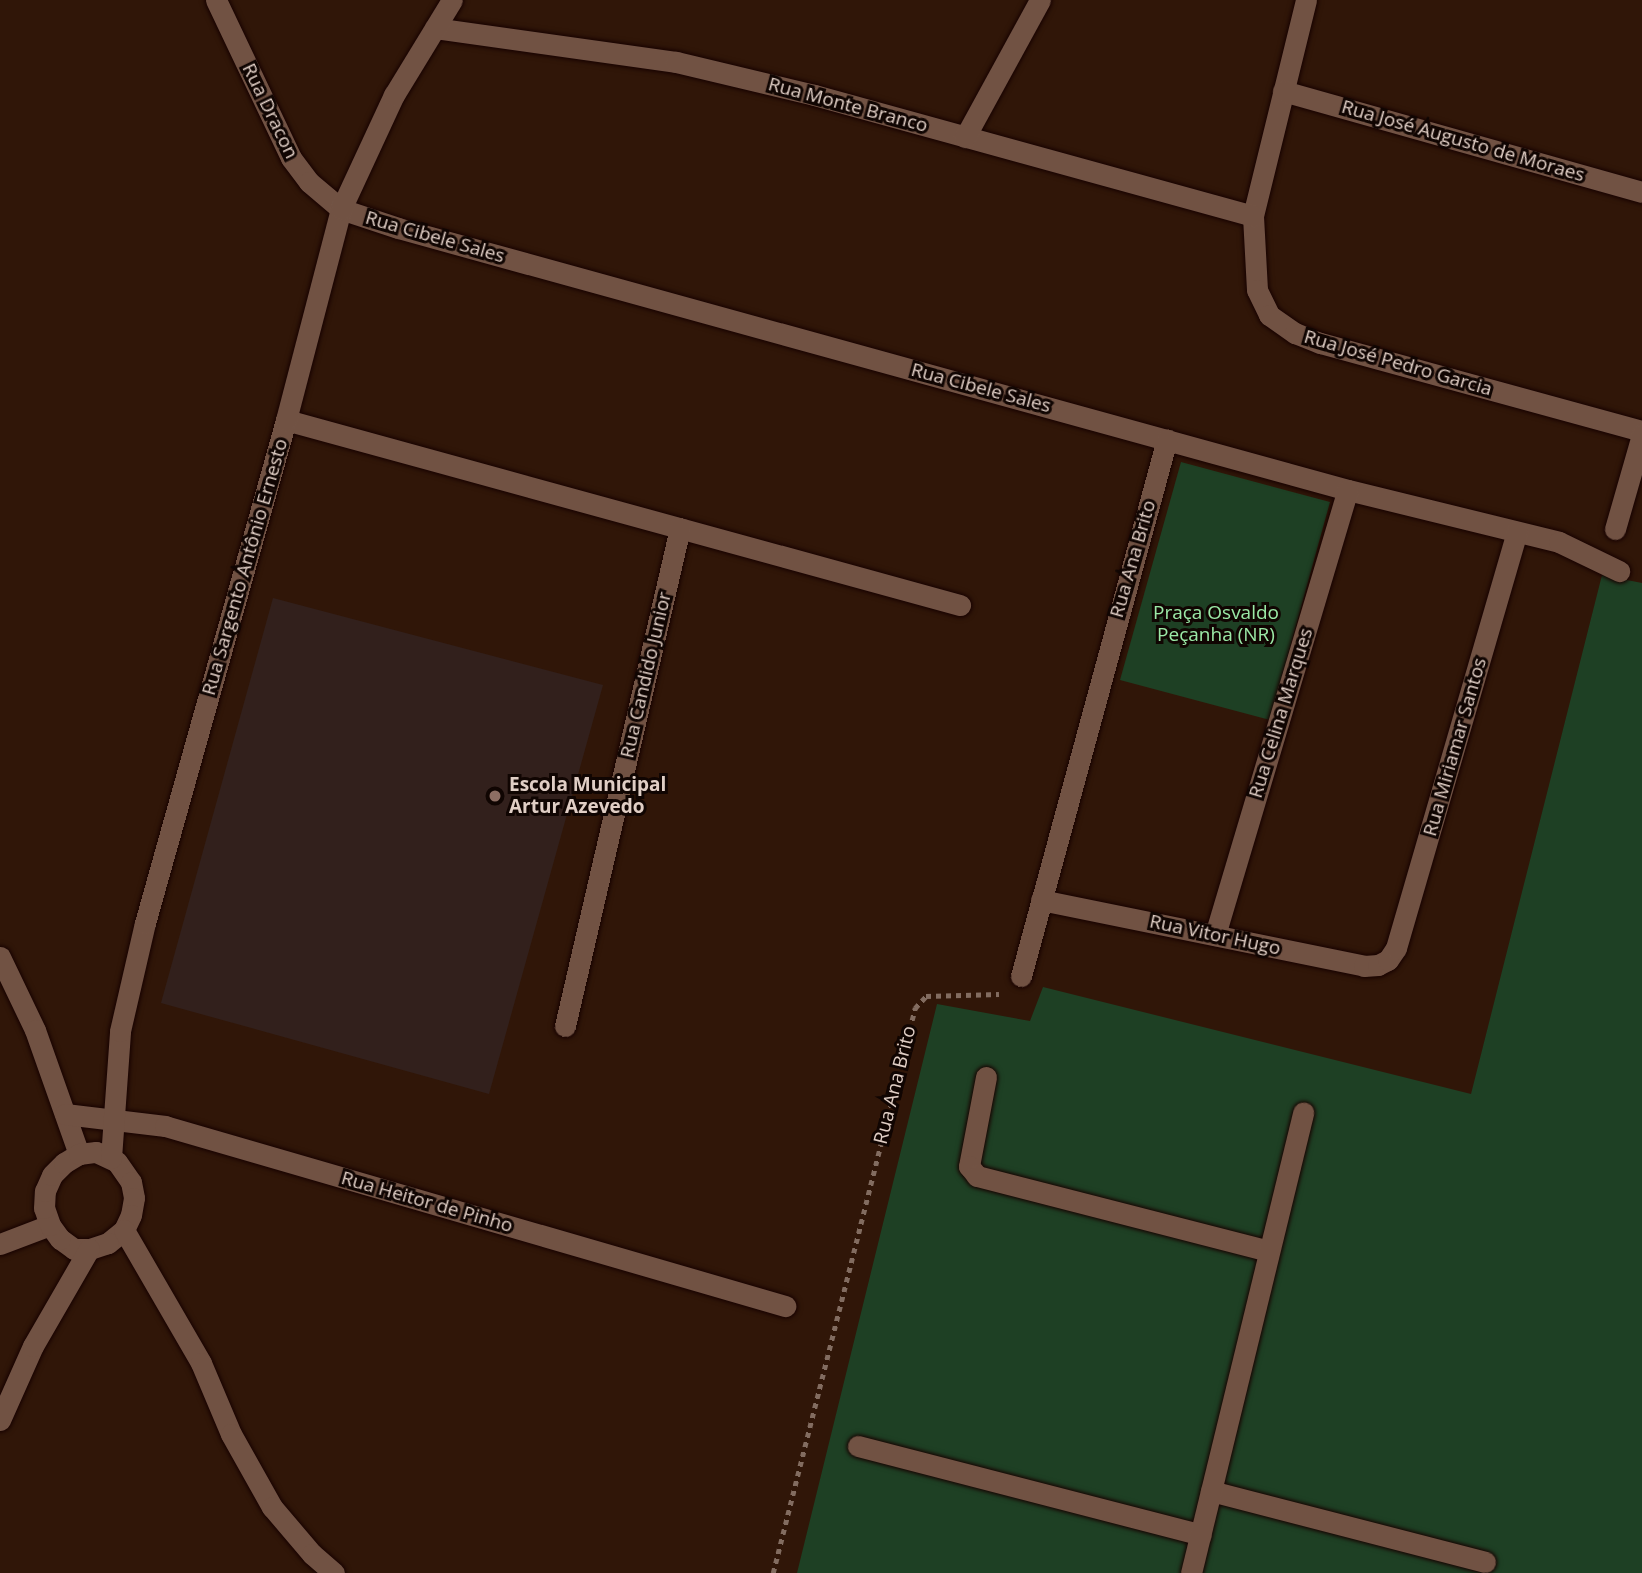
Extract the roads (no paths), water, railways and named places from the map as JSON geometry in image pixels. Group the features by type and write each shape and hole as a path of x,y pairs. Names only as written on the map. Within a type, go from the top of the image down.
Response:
{"street":[{"name":"Rua Dracon","path":"216,0 291,158 309,182 341,209"},
{"name":"Rua Sargento Antônio Ernesto","path":"111,1158 120,1031 145,923 286,419 341,209 394,95 452,0"},
{"path":"965,137 1040,0"},
{"name":"Rua José Pedro Garcia","path":"1306,0 1254,216 1257,290 1269,315 1295,333 1642,433"},
{"name":"Rua Monte Branco","path":"435,28 676,62 814,95 1254,216"},
{"name":"Rua José Augusto de Moraes","path":"1283,91 1642,192"},
{"name":"Rua Cibele Sales","path":"341,209 398,228 1348,491 1559,541 1619,570"},
{"path":"286,419 960,605"},
{"path":"1615,528 1642,433"},
{"name":"Rua Ana Brito","path":"1021,976 1167,439"},
{"name":"Rua Celina Marques","path":"1215,934 1348,491"},
{"name":"Rua Candido Junior","path":"565,1026 680,528"},
{"name":"Rua Miriamar Santos","path":"1388,960 1396,948 1517,532"},
{"name":"Rua Vitor Hugo","path":"1041,900 1364,966 1388,960"},
{"path":"0,957 35,1030 79,1154"},
{"path":"986,1077 969,1166 977,1176 1269,1251"},
{"path":"1191,1573 1303,1112"},
{"name":"Rua Heitor de Pinho","path":"65,1114 166,1126 785,1306"},
{"path":"96,1152 111,1158 131,1182 134,1198 131,1215 124,1230 108,1243 89,1249 74,1249 60,1239 50,1225 44,1208 45,1191 52,1175 64,1163 79,1154 96,1152"},
{"path":"0,1244 50,1225"},
{"path":"124,1230 201,1363 231,1434 272,1507 312,1554 334,1573"},
{"path":"0,1420 33,1346 89,1249"},
{"path":"858,1446 1201,1535"},
{"path":"1211,1491 1485,1562"}],"place":[{"name":"Escola Municipal Artur Azevedo","path":"495,796"}],"park label":[{"name":"Praça Osvaldo Peçanha (NR)","path":"1216,624"}]}
